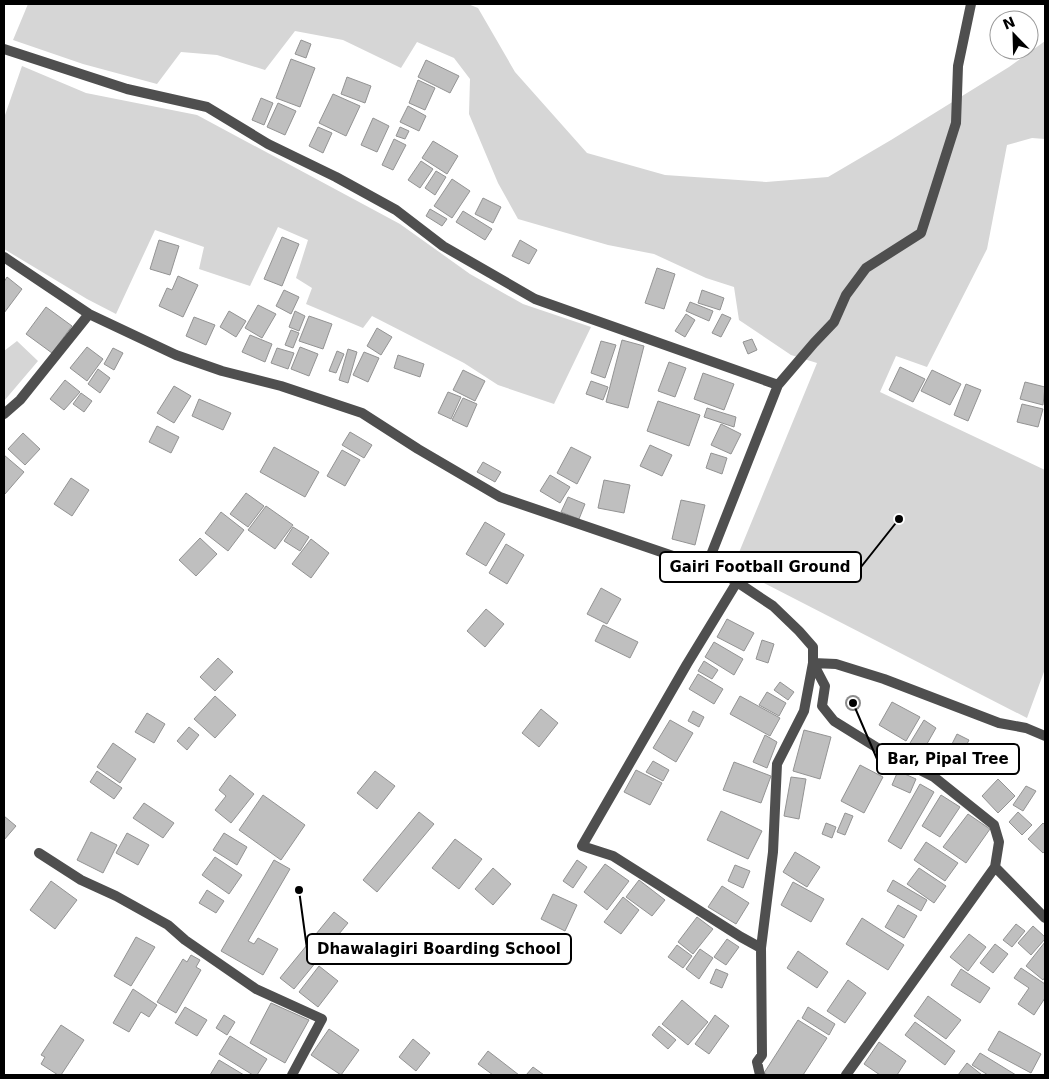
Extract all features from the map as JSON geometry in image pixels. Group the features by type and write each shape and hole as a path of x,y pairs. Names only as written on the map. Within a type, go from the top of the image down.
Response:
{"street":[{"path":"707,565 778,385 834,322 846,295 866,268 921,233 956,123 958,66 971,4"},
{"path":"4,49 127,89 208,108 268,144 336,177 396,210 443,246 534,299 778,385"},
{"path":"4,257 89,314 176,354 222,371 281,386 362,413 418,449 500,497 673,556 707,565 773,606 799,631 813,647 814,663 804,711 777,764 773,852 761,948 762,1055 757,1062 760,1075"},
{"path":"4,414 20,400 89,314"},
{"path":"737,582 682,672 582,846 613,856 761,948"},
{"path":"814,663 836,664 876,676 1000,723 1026,728 1045,736"},
{"path":"814,663 825,686 822,706 834,721 884,752 934,777 994,825 999,842 995,867 846,1075"},
{"path":"39,853 81,880 116,896 160,920 185,940 256,988 322,1019 292,1075"},
{"path":"995,867 1045,918"}],"shaded area":[{"path":"28,4 468,4 478,8 515,72 587,153 665,175 766,182 828,177 1019,60 1039,60 1039,45 1045,41 1045,139 1032,138 1007,145 987,249 927,367 896,356 880,392 1045,470 1045,669 1027,718 733,567 817,363 791,355 739,320 734,287 706,278 654,254 608,245 518,219 498,183 469,114 470,79 454,58 417,42 401,68 343,40 295,31 265,70 217,55 181,52 157,84 83,64 13,40"},
{"path":"22,66 86,93 197,115 400,224 470,274 523,304 591,327 554,404 498,385 464,363 372,316 363,328 306,304 312,288 296,278 308,240 278,227 250,286 199,269 204,247 155,230 116,314 87,299 4,249 4,118"},
{"path":"17,341 38,361 4,401 4,351"}],"building":[{"path":"301,40 311,44 306,58 295,54"},
{"path":"291,59 315,68 300,107 276,98"},
{"path":"426,60 459,76 450,93 418,77"},
{"path":"347,77 371,86 365,103 341,94"},
{"path":"418,80 435,88 425,110 409,103"},
{"path":"333,94 360,106 346,136 319,123"},
{"path":"261,98 273,103 264,125 252,120"},
{"path":"278,103 296,111 285,135 267,127"},
{"path":"408,106 426,116 419,131 400,122"},
{"path":"373,118 389,126 377,152 361,145"},
{"path":"318,127 332,133 323,153 309,146"},
{"path":"400,127 409,131 405,139 396,136"},
{"path":"394,139 406,145 393,170 382,165"},
{"path":"433,141 458,156 447,174 422,158"},
{"path":"421,161 433,169 420,188 408,180"},
{"path":"436,171 446,177 435,195 425,188"},
{"path":"452,179 470,191 452,218 434,206"},
{"path":"483,198 501,207 493,223 475,214"},
{"path":"430,209 447,219 442,226 426,216"},
{"path":"463,211 492,229 485,240 456,222"},
{"path":"282,237 299,244 282,286 264,279"},
{"path":"159,240 179,246 170,275 150,269"},
{"path":"520,240 537,250 529,264 512,256"},
{"path":"657,268 675,274 664,309 645,303"},
{"path":"178,276 198,285 183,317 159,306 167,288 172,290"},
{"path":"7,277 22,289 4,313 4,282"},
{"path":"284,290 299,297 291,314 276,306"},
{"path":"702,290 724,298 720,310 698,303"},
{"path":"690,302 713,311 709,321 686,311"},
{"path":"258,305 276,314 262,338 245,328"},
{"path":"46,307 72,326 52,353 26,334"},
{"path":"229,311 246,321 236,337 220,327"},
{"path":"295,311 305,316 299,331 289,327"},
{"path":"686,314 695,320 685,337 675,331"},
{"path":"722,314 731,318 721,337 712,333"},
{"path":"309,316 332,324 323,349 299,341"},
{"path":"194,317 215,325 206,345 186,336"},
{"path":"377,328 392,337 381,355 367,346"},
{"path":"291,330 299,333 293,348 285,345"},
{"path":"250,335 272,344 265,362 242,352"},
{"path":"752,339 757,350 748,354 743,342"},
{"path":"622,340 644,346 628,408 606,402"},
{"path":"601,341 616,345 605,378 591,373"},
{"path":"87,347 103,359 87,381 70,368"},
{"path":"300,347 318,354 309,376 291,369"},
{"path":"113,348 123,353 114,370 104,364"},
{"path":"277,348 294,353 288,369 271,363"},
{"path":"348,349 357,352 348,383 339,380"},
{"path":"337,351 344,354 336,373 329,371"},
{"path":"364,352 379,358 368,382 353,375"},
{"path":"398,355 424,364 420,377 394,368"},
{"path":"669,362 686,368 675,397 658,391"},
{"path":"900,367 925,379 913,402 889,390"},
{"path":"98,369 110,378 100,393 88,384"},
{"path":"463,370 485,381 475,401 453,390"},
{"path":"932,370 961,384 950,405 921,391"},
{"path":"703,373 734,384 724,410 694,399"},
{"path":"65,380 80,392 64,410 50,399"},
{"path":"591,381 608,387 603,400 586,394"},
{"path":"1025,382 1045,387 1043,405 1020,399"},
{"path":"966,384 981,390 968,421 954,415"},
{"path":"174,386 191,396 174,423 157,413"},
{"path":"448,392 461,397 451,419 438,413"},
{"path":"81,393 92,401 84,412 73,404"},
{"path":"463,398 477,404 467,427 452,420"},
{"path":"199,399 231,413 223,430 192,416"},
{"path":"658,401 700,415 689,446 647,431"},
{"path":"1022,404 1043,409 1038,427 1017,422"},
{"path":"707,408 736,417 734,427 704,417"},
{"path":"721,424 741,434 731,454 711,445"},
{"path":"157,426 179,437 171,453 149,442"},
{"path":"350,432 372,445 364,458 342,445"},
{"path":"23,433 40,449 25,465 8,449"},
{"path":"650,445 672,455 662,476 640,466"},
{"path":"274,447 319,472 305,497 260,472"},
{"path":"571,447 591,457 577,484 557,473"},
{"path":"342,450 360,460 345,486 327,476"},
{"path":"711,453 727,458 722,474 706,468"},
{"path":"4,455 24,472 5,494 4,493"},
{"path":"483,462 501,472 495,482 477,472"},
{"path":"550,475 570,487 560,503 540,491"},
{"path":"71,478 89,490 72,516 54,504"},
{"path":"604,480 630,485 624,513 598,508"},
{"path":"246,493 264,506 248,527 230,514"},
{"path":"568,497 585,504 579,519 561,512"},
{"path":"681,500 705,505 695,545 672,539"},
{"path":"266,506 293,525 275,549 248,530"},
{"path":"221,512 244,530 228,551 205,533"},
{"path":"485,522 505,534 486,566 466,554"},
{"path":"293,527 309,537 300,551 284,541"},
{"path":"200,538 217,554 196,576 179,560"},
{"path":"311,539 329,553 311,578 292,564"},
{"path":"506,544 524,555 507,584 489,573"},
{"path":"601,588 621,599 607,624 587,614"},
{"path":"486,609 504,624 485,647 467,631"},
{"path":"727,619 754,633 744,651 717,637"},
{"path":"603,625 638,642 630,658 595,641"},
{"path":"762,640 774,644 768,663 756,659"},
{"path":"714,642 743,659 734,675 705,657"},
{"path":"218,658 233,672 215,691 200,677"},
{"path":"704,661 718,670 712,679 698,671"},
{"path":"698,674 723,689 714,704 689,689"},
{"path":"780,682 794,692 788,700 774,690"},
{"path":"767,692 786,703 779,716 759,705"},
{"path":"215,696 236,715 215,738 194,719"},
{"path":"740,696 780,718 770,736 730,714"},
{"path":"892,702 920,717 906,741 879,725"},
{"path":"541,709 558,723 539,747 522,733"},
{"path":"693,711 704,717 699,727 688,721"},
{"path":"147,713 165,724 154,743 135,732"},
{"path":"670,720 693,733 676,762 653,748"},
{"path":"924,720 936,728 920,756 907,748"},
{"path":"189,727 199,735 187,750 177,741"},
{"path":"804,730 831,737 820,779 793,771"},
{"path":"957,734 969,740 960,758 948,752"},
{"path":"765,735 777,742 767,768 753,762"},
{"path":"113,743 136,759 120,783 97,767"},
{"path":"653,761 669,770 663,781 646,772"},
{"path":"734,762 771,776 761,803 723,790"},
{"path":"860,765 883,777 864,813 841,801"},
{"path":"636,770 662,783 650,805 624,792"},
{"path":"97,771 122,788 114,799 90,782"},
{"path":"375,771 395,786 377,809 357,793"},
{"path":"898,771 916,779 910,793 892,785"},
{"path":"230,775 254,794 231,823 215,810 226,796 219,790"},
{"path":"791,777 806,779 799,819 784,816"},
{"path":"998,779 1015,796 998,813 982,796"},
{"path":"920,784 934,792 901,849 888,841"},
{"path":"1026,786 1036,791 1023,811 1013,805"},
{"path":"263,795 305,825 281,860 239,830"},
{"path":"941,795 960,807 940,837 922,826"},
{"path":"144,803 174,823 163,838 133,818"},
{"path":"721,811 762,831 748,859 707,840"},
{"path":"419,812 434,824 377,892 363,880"},
{"path":"1018,812 1032,825 1022,835 1009,822"},
{"path":"845,813 853,816 845,835 837,832"},
{"path":"968,814 990,829 966,863 943,847"},
{"path":"4,816 16,826 4,840"},
{"path":"826,823 836,827 832,838 822,834"},
{"path":"1043,823 1045,825 1045,851 1043,853 1028,839"},
{"path":"91,832 117,845 103,873 77,860"},
{"path":"127,833 149,845 138,865 116,853"},
{"path":"224,833 247,847 237,865 213,850"},
{"path":"455,839 482,859 459,889 432,868"},
{"path":"926,842 958,863 945,881 914,860"},
{"path":"795,852 820,867 807,887 783,872"},
{"path":"215,857 242,875 229,894 202,875"},
{"path":"274,860 290,869 248,941 254,944 258,938 278,949 263,975 221,951"},
{"path":"577,860 587,867 573,888 563,881"},
{"path":"605,864 629,881 607,910 584,892"},
{"path":"735,865 750,871 743,888 728,881"},
{"path":"493,868 511,884 493,905 475,889"},
{"path":"919,868 946,886 934,903 907,884"},
{"path":"639,880 665,900 652,916 626,897"},
{"path":"893,880 927,900 921,911 887,891"},
{"path":"51,881 77,900 55,929 30,910"},
{"path":"793,882 824,899 811,922 781,905"},
{"path":"722,886 749,903 736,924 708,907"},
{"path":"207,890 224,901 216,913 199,903"},
{"path":"553,894 577,905 565,931 541,919"},
{"path":"623,897 639,910 621,934 604,922"},
{"path":"898,905 917,916 904,938 885,927"},
{"path":"334,912 348,923 294,989 280,978"},
{"path":"697,917 713,929 693,954 678,942"},
{"path":"862,918 904,945 888,970 846,944"},
{"path":"1016,924 1025,931 1012,947 1003,940"},
{"path":"1033,926 1045,939 1031,955 1018,943"},
{"path":"969,934 986,947 968,971 950,957"},
{"path":"136,937 155,947 131,986 114,976"},
{"path":"727,939 739,947 726,965 714,957"},
{"path":"1045,942 1045,977 1043,980 1026,966"},
{"path":"995,944 1008,954 993,973 980,963"},
{"path":"677,945 692,956 683,968 668,957"},
{"path":"700,949 713,958 699,979 686,969"},
{"path":"798,951 828,972 817,988 787,968"},
{"path":"191,955 200,960 196,967 201,970 176,1013 157,1002 183,959 187,962"},
{"path":"319,966 338,981 318,1007 299,992"},
{"path":"1021,968 1045,984 1045,998 1034,1015 1018,1004 1029,988 1014,978"},
{"path":"716,969 728,974 722,988 710,983"},
{"path":"961,969 990,988 980,1003 951,985"},
{"path":"848,980 866,993 845,1023 827,1011"},
{"path":"133,989 157,1005 149,1017 141,1012 129,1032 113,1023"},
{"path":"928,996 961,1020 946,1039 914,1016"},
{"path":"682,1000 708,1022 688,1045 662,1024"},
{"path":"271,1003 309,1020 285,1063 250,1043"},
{"path":"185,1007 207,1020 197,1036 175,1023"},
{"path":"808,1007 835,1024 829,1035 802,1018"},
{"path":"224,1015 235,1022 227,1035 216,1028"},
{"path":"715,1015 729,1026 709,1054 695,1044"},
{"path":"798,1020 827,1038 803,1075 768,1075 764,1073"},
{"path":"915,1022 955,1051 945,1065 905,1035"},
{"path":"61,1025 84,1040 61,1075 58,1075 41,1064 45,1057 41,1055"},
{"path":"659,1026 676,1040 668,1049 652,1035"},
{"path":"329,1029 359,1050 341,1075 311,1055"},
{"path":"999,1031 1041,1054 1031,1073 988,1050"},
{"path":"230,1036 267,1059 257,1075 253,1075 219,1054"},
{"path":"413,1039 430,1053 416,1071 399,1057"},
{"path":"879,1042 906,1061 897,1075 880,1075 864,1064"},
{"path":"488,1051 519,1075 493,1075 478,1064"},
{"path":"980,1053 1016,1075 988,1075 972,1065"},
{"path":"219,1060 244,1075 210,1075"},
{"path":"967,1063 982,1075 958,1075"},
{"path":"533,1067 544,1075 526,1075"}],"place":[{"name":"Gairi Football Ground","path":"899,519"},
{"name":"Bar, Pipal Tree","path":"853,703"},
{"name":"Dhawalagiri Boarding School","path":"299,890"}]}
